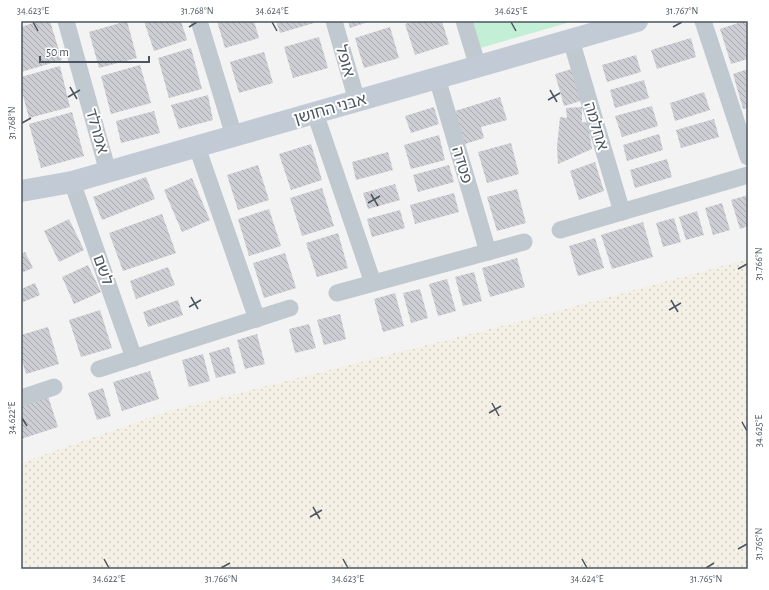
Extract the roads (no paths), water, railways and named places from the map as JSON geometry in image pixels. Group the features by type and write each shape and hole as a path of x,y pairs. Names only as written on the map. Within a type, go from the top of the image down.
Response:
{"street":[{"name":"אמרלד","path":"66,21 108,172"},
{"path":"199,21 234,136"},
{"name":"אופל","path":"334,21 357,101"},
{"path":"464,21 478,66"},
{"path":"703,21 748,157"},
{"name":"אבני החושן","path":"21,191 72,182 108,172 571,40 629,22"},
{"name":"אחלמה","path":"571,40 622,212"},
{"name":"פטדה","path":"437,78 488,252"},
{"path":"315,113 373,283"},
{"path":"197,146 257,319"},
{"path":"560,230 748,175"},
{"name":"לשם","path":"72,182 134,358"},
{"path":"337,293 524,242"},
{"path":"99,369 290,308"},
{"path":"21,398 54,387"}]}
